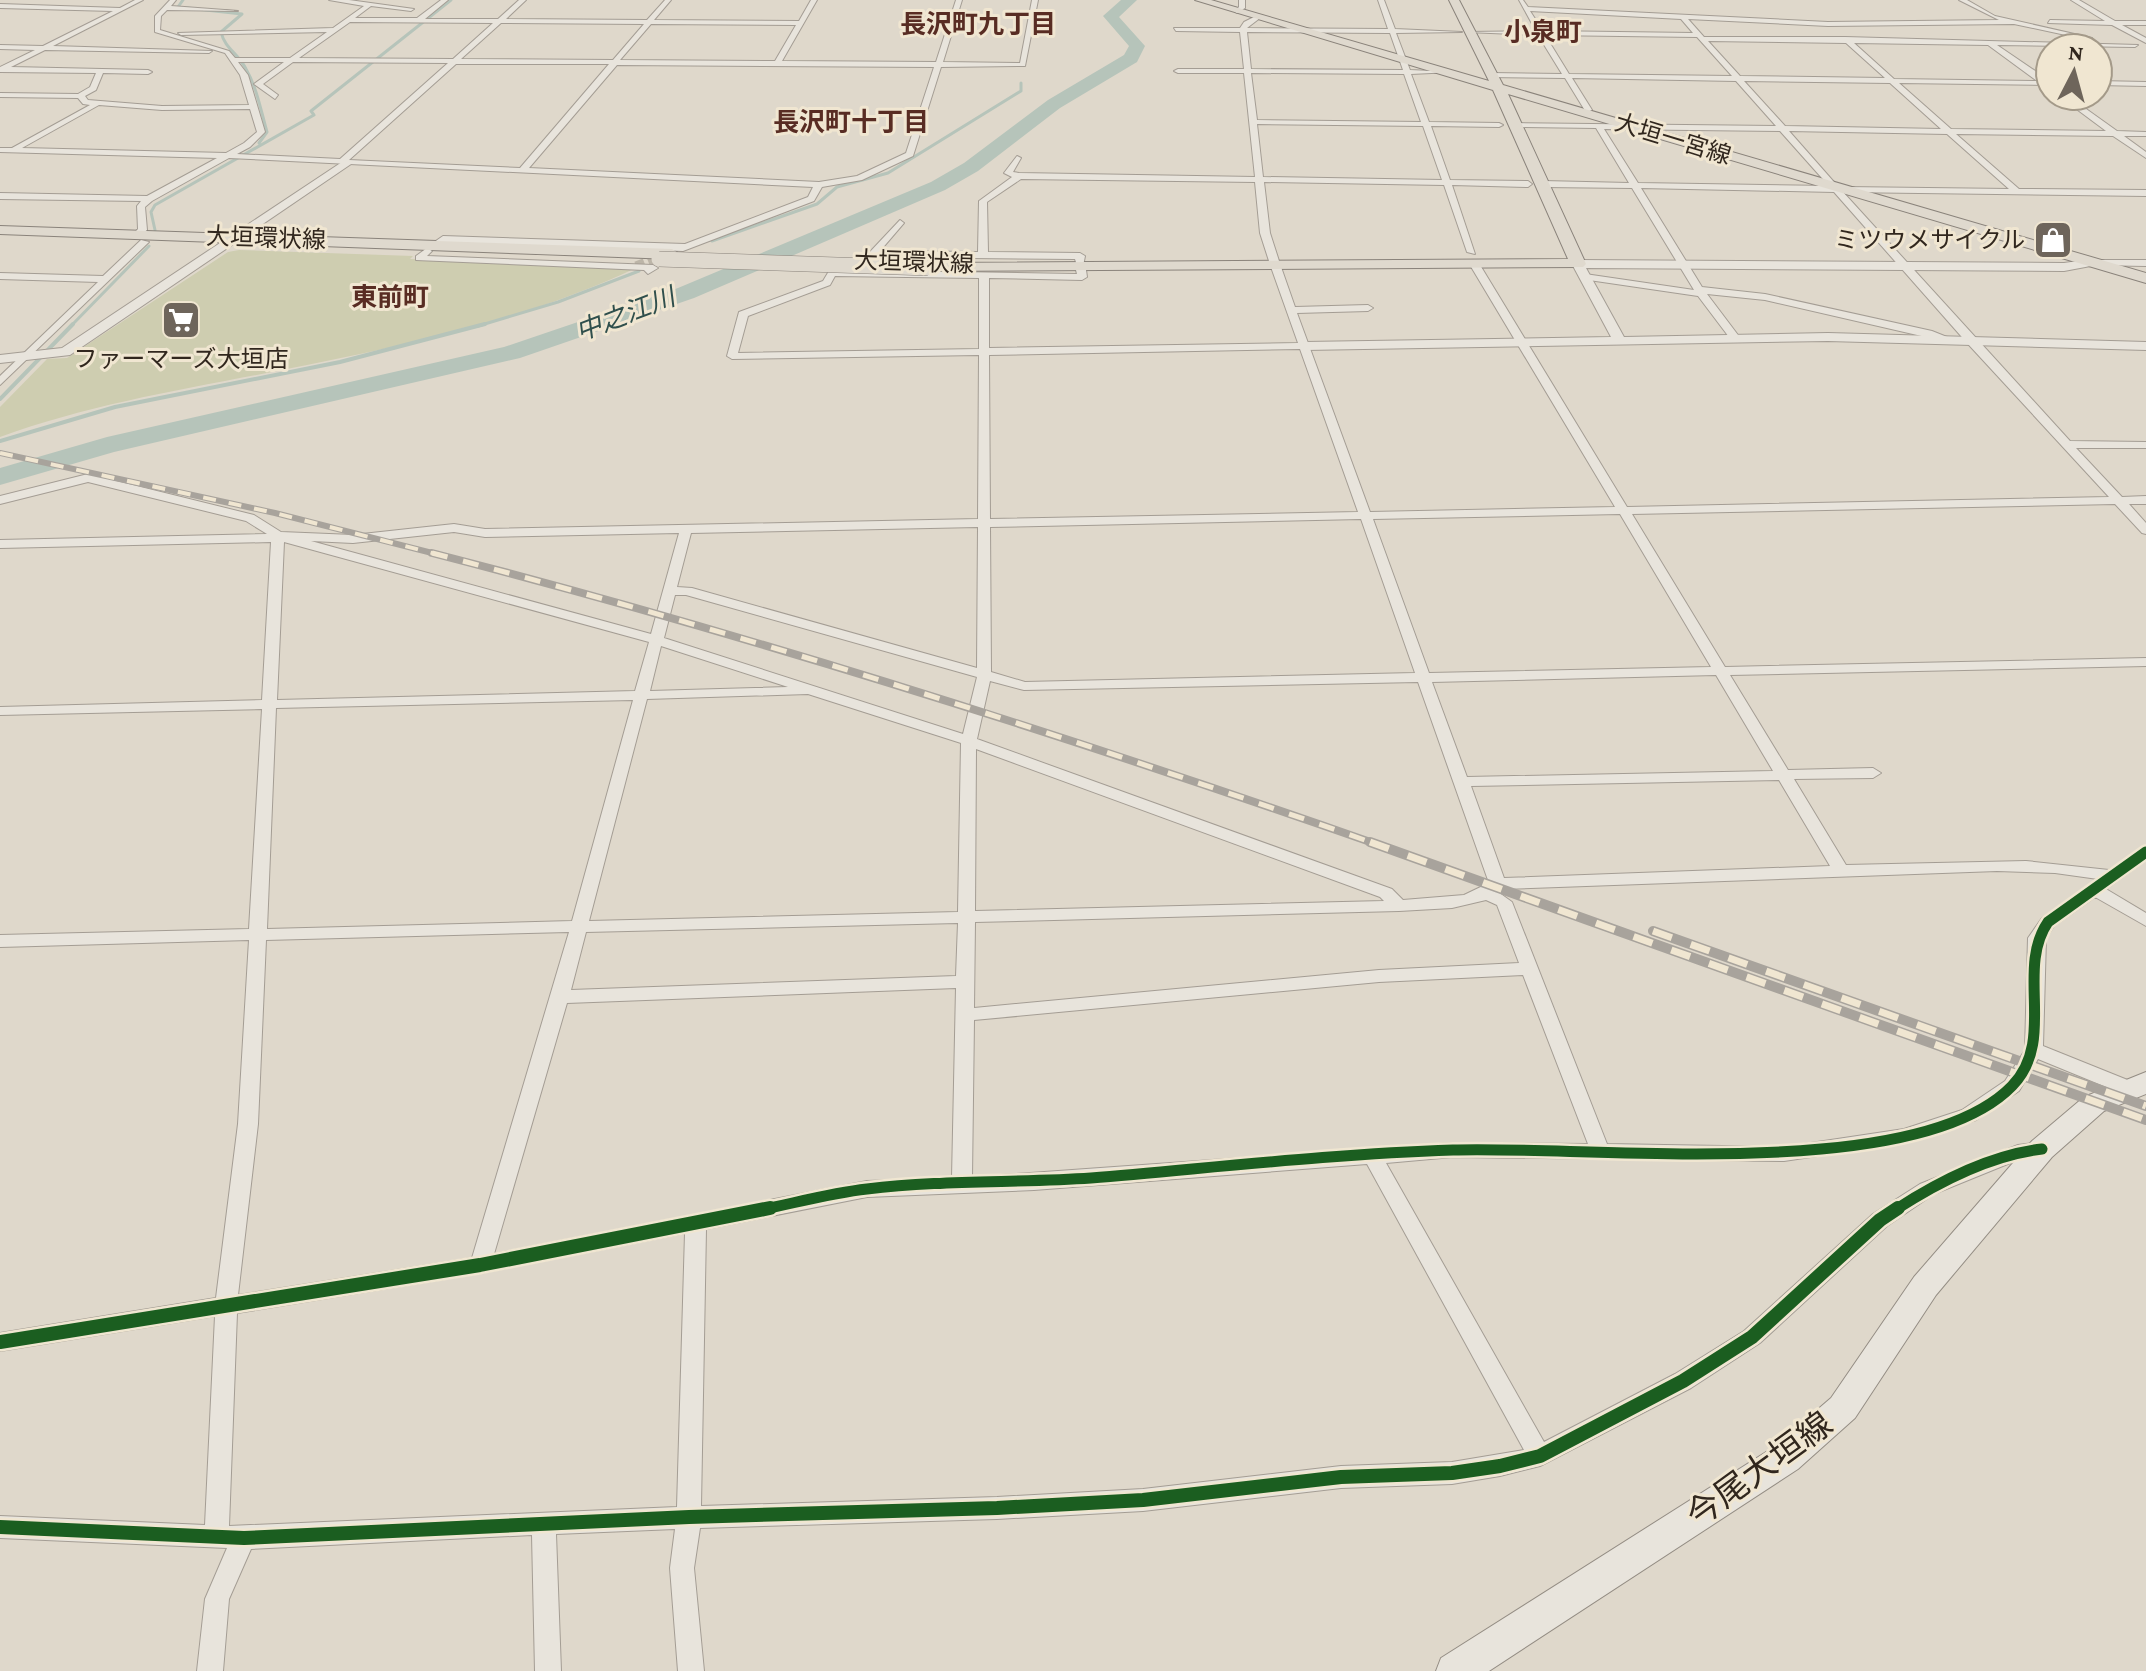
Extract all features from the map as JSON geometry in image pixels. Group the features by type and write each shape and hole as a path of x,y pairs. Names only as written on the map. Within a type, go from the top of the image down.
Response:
{"main road":[{"name":"大垣一宮線","path":"1200,0 1239,6 1258,17 1302,30 1448,72 1487,79 1498,89 2146,278"},
{"path":"1443,0 1464,32 1487,79 1499,125 1536,184 1580,266"},
{"path":"1454,0 1464,32"},
{"path":"1498,89 1516,125 1554,244 1580,266"},
{"name":"大垣環状線","path":"0,230 141,238 929,266 1080,267 1474,259 1580,266"},
{"name":"大垣環状線","path":"0,237 141,238"},
{"name":"大垣環状線","path":"1275,264 1533,256 1550,251 1554,244"},
{"path":"1533,256 1580,266"},
{"name":"今尾大垣線","path":"1455,1671 1786,1458 1843,1408 1925,1286 2042,1149 2094,1104 2137,1085"}],"street":[{"path":"10,7 24,0"},
{"path":"1,67 140,0"},
{"path":"0,382 105,279 141,238 141,206 257,139 261,132 244,75 233,58 157,31 158,16 173,0"},
{"path":"184,8 214,0"},
{"path":"332,0 411,9"},
{"path":"351,3 360,0"},
{"path":"419,20 445,0"},
{"path":"0,359 65,352 234,241 346,162 523,0"},
{"path":"523,170 668,0"},
{"path":"778,63 814,0"},
{"path":"0,150 228,156 819,185 859,178 910,154 959,0"},
{"path":"0,47 294,60 1023,65 1035,0"},
{"path":"1381,0 1474,259 1521,343 1841,870"},
{"path":"1520,0 1588,110 1582,112"},
{"path":"1962,0 1993,17 2135,45"},
{"path":"2074,0 2146,44"},
{"path":"275,97 258,84 368,6"},
{"path":"168,8 235,11"},
{"path":"0,9 122,9"},
{"path":"1525,9 1828,24 2146,23"},
{"path":"1682,16 1972,342 2146,530"},
{"path":"1258,17 1246,23 1243,29 1265,233 1462,782 1493,889 1504,902 1601,1153"},
{"path":"349,20 800,23"},
{"path":"1962,22 2034,74"},
{"path":"1828,24 2017,192"},
{"path":"1176,29 1540,33 1847,42 2146,44"},
{"path":"171,34 336,30"},
{"path":"1,67 148,72"},
{"path":"0,95 80,96 93,88 100,71"},
{"path":"1178,71 1448,72"},
{"path":"1487,79 1566,76 2034,84"},
{"path":"2114,83 2146,84"},
{"path":"80,96 86,102 162,108 253,107"},
{"path":"0,158 98,103"},
{"path":"2085,112 2146,156"},
{"path":"1253,122 1499,125"},
{"path":"1516,125 2146,134"},
{"path":"1599,127 1700,292 1736,339"},
{"path":"1017,158 1008,173 1019,176 2146,193"},
{"path":"983,256 983,201 1019,176"},
{"path":"431,248 443,239 669,256 811,199 819,185"},
{"path":"0,196 149,199"},
{"path":"900,223 873,254 1080,256 1082,277 832,273 827,283 743,314 732,356 1736,339 2146,346"},
{"path":"1580,266 1682,262 2066,267 2092,263 2146,263"},
{"path":"1580,266 1700,292 1778,300 1932,334 1948,341"},
{"path":"1580,266 1620,341"},
{"path":"0,276 105,279"},
{"path":"962,1185 969,741 984,676 984,277"},
{"path":"1291,310 1368,308"},
{"path":"2066,444 2146,445"},
{"path":"0,500 88,478 250,518 278,537 654,639 969,741 1386,893 1399,906"},
{"path":"0,544 278,537 353,539 454,528 485,533 2146,500"},
{"path":"480,1265 560,997 686,529"},
{"path":"217,1536 226,1307 248,1124 278,537"},
{"path":"671,591 687,591 1024,686 2146,662"},
{"path":"0,711 639,697 809,689"},
{"path":"1462,782 1873,773"},
{"path":"0,1342 480,1265 867,1189 1453,1150 1784,1154 1904,1136 1969,1115 2012,1086 2034,1050 2037,938 2048,922 2146,852"},
{"path":"0,941 1399,906 1463,901 1493,889 1841,870 2013,865 2083,870 2112,876"},
{"path":"2094,889 2146,920"},
{"path":"964,1015 1379,976 1528,969"},
{"path":"560,997 964,982"},
{"path":"2034,1050 2137,1085"},
{"path":"0,1527 244,1538 1143,1500 1341,1477 1452,1473 1540,1456 1683,1381 1752,1337 1880,1220 1927,1189 2018,1152 2042,1149"},
{"path":"1372,1156 1540,1456"},
{"path":"691,1671 682,1568 689,1517 696,1224"},
{"path":"544,1523 548,1671"},
{"path":"210,1671 217,1599 244,1538"}],"green space":[{"path":"239,250 638,267 559,300 476,326 349,356 113,404 0,437 0,407 47,359 67,358 228,252"}],"waterway":[{"path":"183,0 178,7 242,14 221,32 225,43 246,69 256,92 267,132 259,143"},
{"path":"155,230 151,212 155,205 314,115 311,111 451,0"},
{"name":"中之江川","path":"0,477 107,445 511,353 686,293 938,186 971,167 1054,104 1131,58 1137,46 1111,16 1130,0"},
{"path":"712,241 817,204 837,187 888,173 1021,91 1021,83"},
{"path":"71,326 149,246"},
{"path":"482,325 558,302 639,271"},
{"path":"0,399 73,324"},
{"path":"0,441 115,407 340,362 482,325"},
{"path":"478,326 482,325"}],"tunnel":[{"path":"636,266 672,252"}],"railway":[{"path":"0,453 275,513 440,555"},
{"path":"432,553 670,618 907,688 1376,844"},
{"path":"1370,842 2146,1120"},
{"path":"1653,931 2146,1106"}],"cycle path":[{"path":"0,1342 480,1265 867,1189 1034,1182 1453,1150 1784,1154 1904,1136 1969,1115 2012,1086 2034,1050 2037,938 2048,922 2146,852"},
{"path":"0,1527 244,1538 689,1517 997,1508 1143,1500 1341,1477 1452,1473 1500,1466 1540,1456 1683,1381 1752,1337 1880,1220 1927,1189 2018,1152 2042,1149"}],"place":[{"name":"ミツウメサイクル","path":"2053,240"},
{"name":"ファーマーズ大垣店","path":"181,320"}],"district":[{"name":"長沢町九丁目","path":"978,24"},
{"name":"小泉町","path":"1543,32"},
{"name":"長沢町十丁目","path":"851,122"},
{"name":"東前町","path":"390,297"}]}
